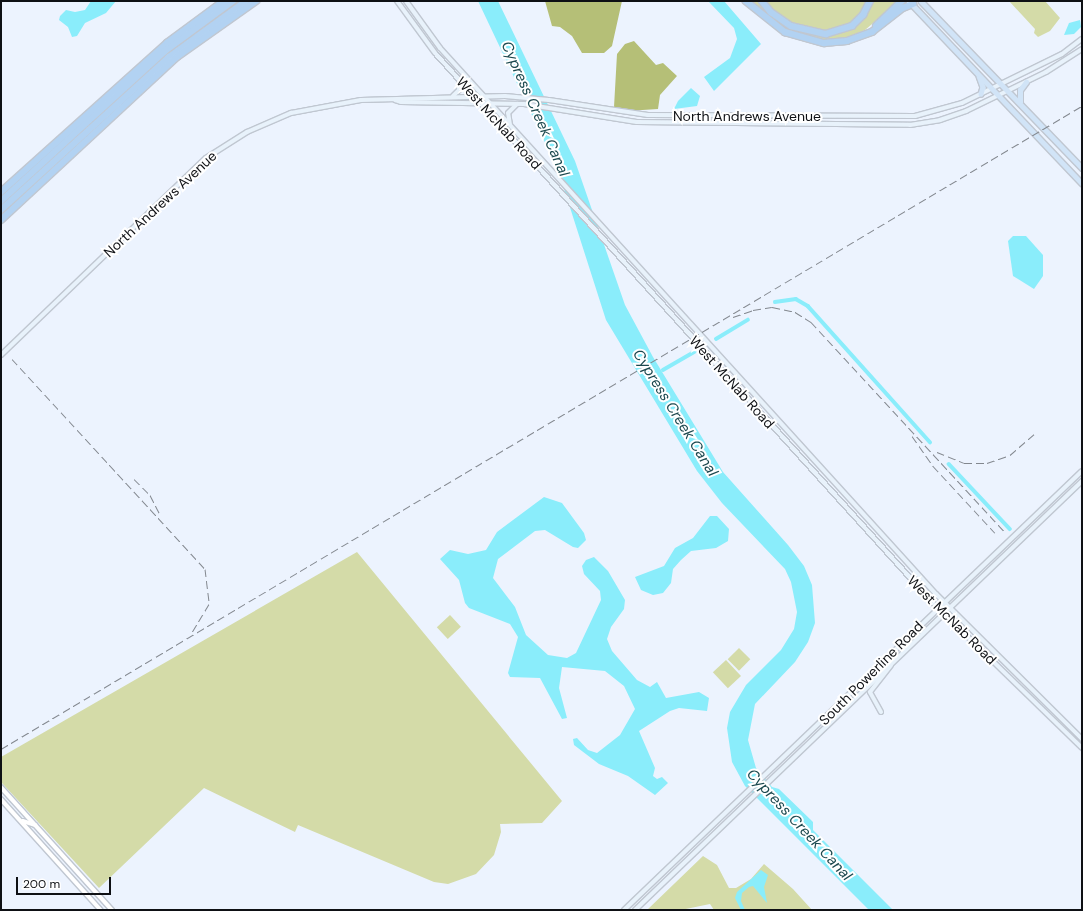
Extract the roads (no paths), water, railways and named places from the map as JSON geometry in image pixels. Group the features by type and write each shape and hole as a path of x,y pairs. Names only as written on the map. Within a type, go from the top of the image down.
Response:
{"highway":[{"path":"1,192 167,43 224,1"},
{"path":"1,201 164,52 233,1"},
{"path":"1,210 169,57 246,1"},
{"path":"1,220 176,57 256,1"},
{"path":"746,1 775,26 802,39 836,42 863,35 880,27 911,3"},
{"path":"762,1 771,12 791,26 826,34 852,26 862,15 870,1"},
{"path":"863,35 902,1"}],"main road":[{"name":"West McNab Road","path":"397,1 421,36 460,81 937,608 1082,748"},
{"name":"West McNab Road","path":"406,1 432,38 547,167 943,602 1082,739"},
{"path":"922,1 1009,90 1082,168"},
{"path":"911,3 1082,183"},
{"name":"North Andrews Avenue","path":"395,100 402,97 521,97 648,115 896,116 938,112 981,94 1062,54 1082,39"},
{"name":"North Andrews Avenue","path":"1,355 189,172 229,142 268,122 313,107 355,100 395,100 401,102 489,102 524,104 638,122 910,125 949,118 1026,82 1082,50"},
{"path":"978,72 983,87 981,94"},
{"path":"453,96 459,90 460,81"},
{"path":"1020,102 1020,90 1026,82"},
{"path":"511,126 508,112 517,104"},
{"path":"542,172 547,167"},
{"path":"711,359 717,354"},
{"name":"South Powerline Road","path":"624,910 765,777 943,602 1082,471"},
{"name":"South Powerline Road","path":"635,910 770,783 891,664 1082,481"},
{"path":"881,712 870,692 891,664"}],"street":[{"path":"1,787 112,910"},
{"path":"1,799 101,910"},
{"path":"20,820 36,825"}],"water":[{"path":"91,1 116,1 106,13 85,23 77,36 72,37 68,27 59,20 60,16 66,10 75,12 85,10"},
{"name":"Cypress Creek Canal","path":"478,1 498,1 575,161 625,305 653,357 723,472 788,545 804,566 812,585 815,623 808,642 795,662 755,704 748,740 756,768 772,787 779,789 813,822 813,830 893,910 869,910 745,786 732,762 727,728 730,712 746,685 781,650 794,629 797,612 791,582 785,569 722,503 697,471 606,320 558,170"},
{"path":"708,1 724,1 761,44 714,91 704,77 730,58 737,39 734,28"},
{"path":"1080,20 1081,27 1074,34 1064,35 1069,23"},
{"path":"691,88 700,96 697,106 674,109 678,101"},
{"path":"1013,236 1026,236 1043,255 1043,276 1034,289 1013,276 1008,241"},
{"path":"544,497 562,503 584,533 586,540 578,548 573,547 545,530 535,531 498,559 493,578 515,607 526,635 548,655 567,658 576,653 601,600 600,591 584,574 582,566 586,560 594,557 608,571 625,600 624,609 611,627 607,639 612,651 637,680 650,687 657,682 666,698 699,692 709,698 707,711 679,708 670,711 639,731 655,768 653,776 657,779 662,777 668,783 655,795 628,776 599,764 574,745 573,739 577,738 588,750 597,753 620,735 635,709 624,686 605,671 562,667 559,688 567,718 562,719 540,678 510,677 508,673 518,637 510,624 469,608 465,603 459,580 440,559 450,550 468,554 486,550 497,532"},
{"path":"710,516 717,516 729,529 728,541 716,548 691,551 673,569 671,583 663,593 653,595 641,590 635,577 664,566 675,548 693,538"},
{"path":"761,870 768,875 764,887 767,903 753,886 749,887 742,893 741,901 745,910 741,910 735,898 737,892"}],"waterway":[{"path":"775,302 796,299 808,306 930,442"},
{"path":"716,339 748,320"},
{"name":"Cypress Creek Canal","path":"663,370 694,352"},
{"path":"949,464 1010,529"}],"railway":[{"path":"1,749 1082,106"},
{"path":"733,317 753,310 772,307 795,312 811,322 1005,532"},
{"path":"12,359 205,569 209,604 192,632"},
{"path":"937,452 964,463 987,463 1010,455 1034,434"},
{"path":"912,436 933,466 995,533"},
{"path":"134,479 150,495 159,513"}]}
